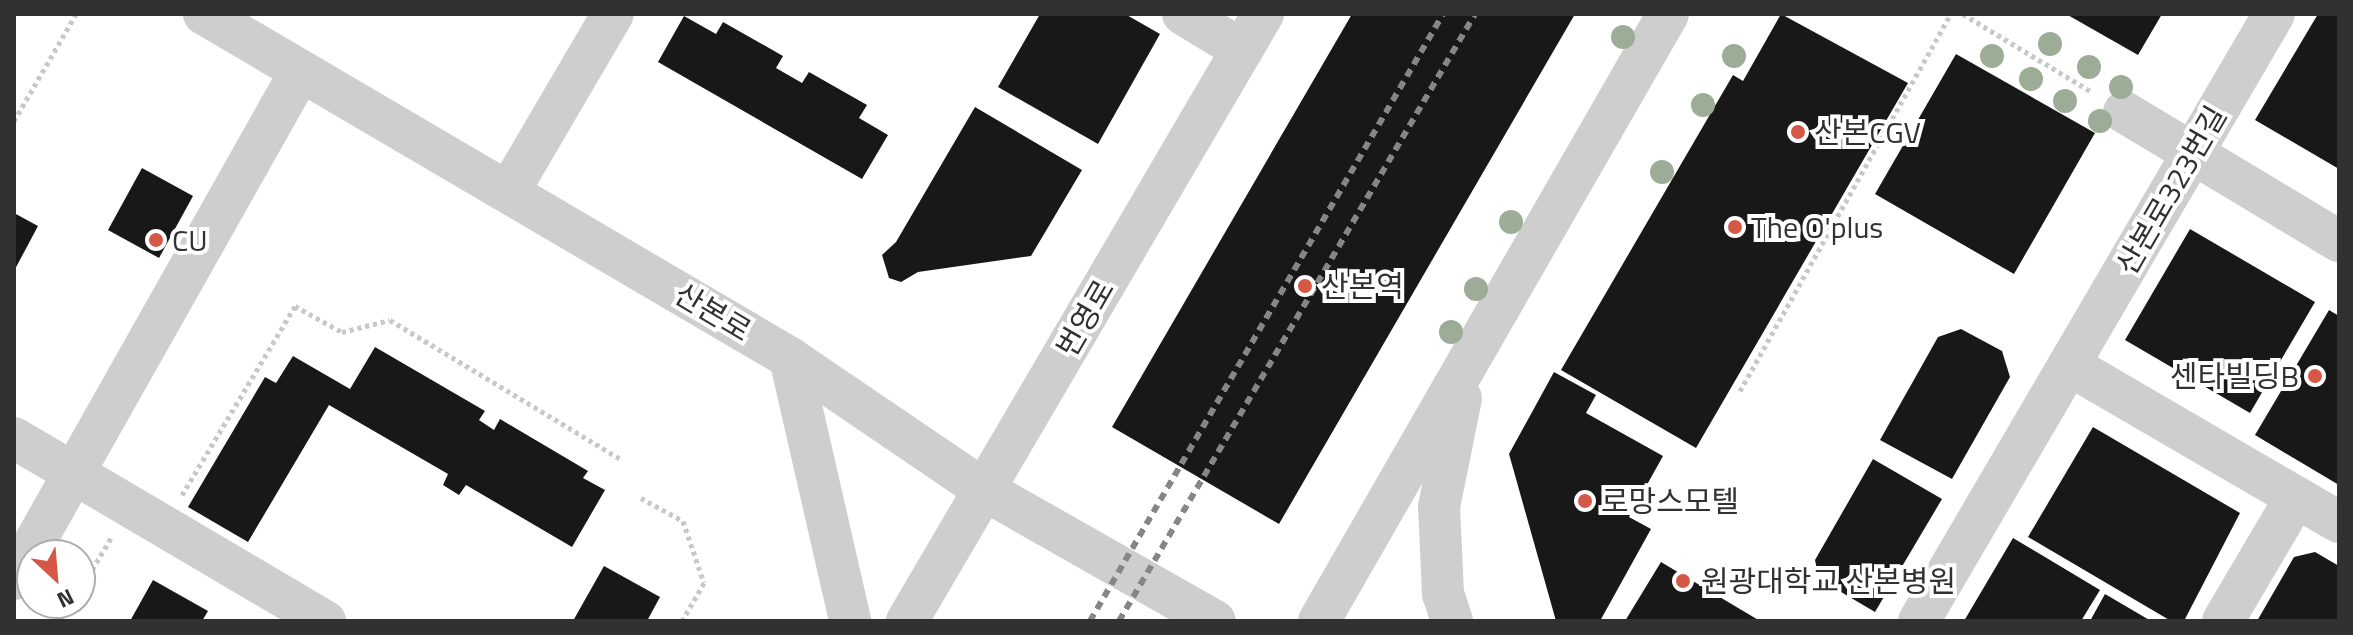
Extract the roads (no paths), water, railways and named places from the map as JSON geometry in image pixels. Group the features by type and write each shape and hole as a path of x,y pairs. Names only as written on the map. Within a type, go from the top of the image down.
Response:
{"street":[{"name":"산본로","path":"204,14 299,74 509,191 790,358 986,491 1215,621"},
{"path":"509,191 613,14"},
{"path":"1183,14 1242,50"},
{"name":"번영로","path":"907,621 1263,14"},
{"path":"1319,621 1668,14"},
{"name":"산본로323번길","path":"1919,621 2274,14"},
{"path":"14,579 77,475 299,74"},
{"path":"2124,112 2339,241"},
{"path":"790,358 850,621"},
{"path":"1452,621 1443,594 1439,507 1468,363"},
{"path":"2069,365 2339,522"},
{"path":"14,438 325,621"},
{"path":"2223,621 2296,497"}],"railway":[{"path":"1090,621 1443,14"},
{"path":"1119,621 1475,14"}],"place":[{"name":"산본CGV","path":"1798,132"},
{"name":"The O'plus","path":"1735,227"},
{"name":"CU","path":"156,240"},
{"name":"산본역","path":"1305,286"},
{"name":"센타빌딩B","path":"2315,376"},
{"name":"로망스모텔","path":"1585,501"},
{"name":"원광대학교 산본병원","path":"1683,581"}]}
